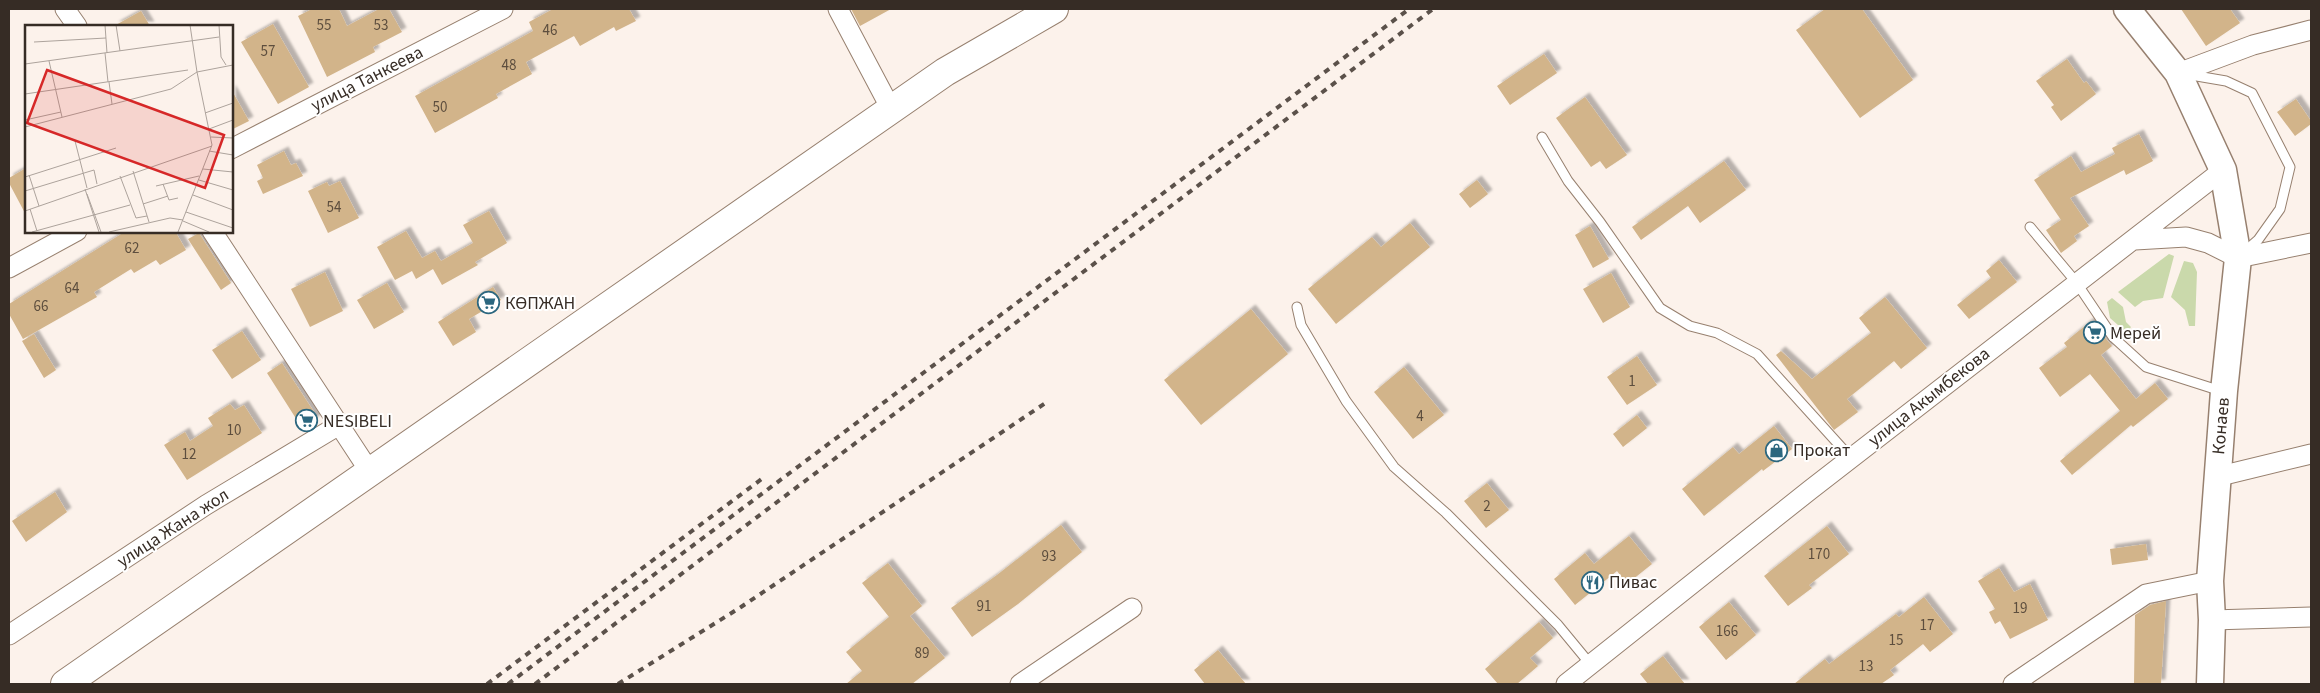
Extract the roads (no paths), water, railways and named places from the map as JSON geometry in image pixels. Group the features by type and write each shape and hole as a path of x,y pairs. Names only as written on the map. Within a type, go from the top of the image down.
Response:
{"main road":[{"path":"945,72 1018,9"},
{"path":"66,684 945,72 1054,9"},
{"name":"Конаев","path":"2127,9 2178,73 2223,170 2238,258 2216,478 2210,581 2214,683"}],"street":[{"path":"65,9 76,25"},
{"name":"улица Танкеева","path":"232,148 503,9"},
{"path":"838,9 891,109"},
{"path":"2178,73 2253,45 2311,30"},
{"name":"улица Акымбекова","path":"1566,684 1850,458 2076,282 2135,240 2223,170"},
{"path":"9,268 75,232"},
{"path":"213,232 370,472"},
{"path":"2135,240 2186,237 2208,243 2238,258 2311,244"},
{"name":"улица Жана жол","path":"9,635 206,505 339,425"},
{"path":"2216,478 2311,454"},
{"path":"2013,684 2146,594 2210,581"},
{"path":"1020,684 1132,608"},
{"path":"2212,620 2311,617"}],"lane":[{"path":"2178,73 2226,81 2252,93 2290,167 2280,209 2258,240 2238,258"},
{"path":"1542,137 1568,181 1600,222 1660,308 1690,326 1717,333 1757,354 1850,458"},
{"path":"2030,227 2076,282 2113,337 2146,367 2224,392"},
{"path":"1297,307 1301,325 1346,401 1394,467 1446,513 1532,598 1558,625 1591,665"}],"railway":[{"path":"508,684 1409,9"},
{"path":"535,684 1433,9"},
{"path":"618,684 741,607 1047,402"},
{"path":"487,684 763,478"}],"place":[{"name":"КӨПЖАН","path":"489,303"},
{"name":"Мерей","path":"2094,333"},
{"name":"NESIBELI","path":"307,421"},
{"name":"Прокат","path":"1777,450"},
{"name":"Пивас","path":"1593,582"}]}
